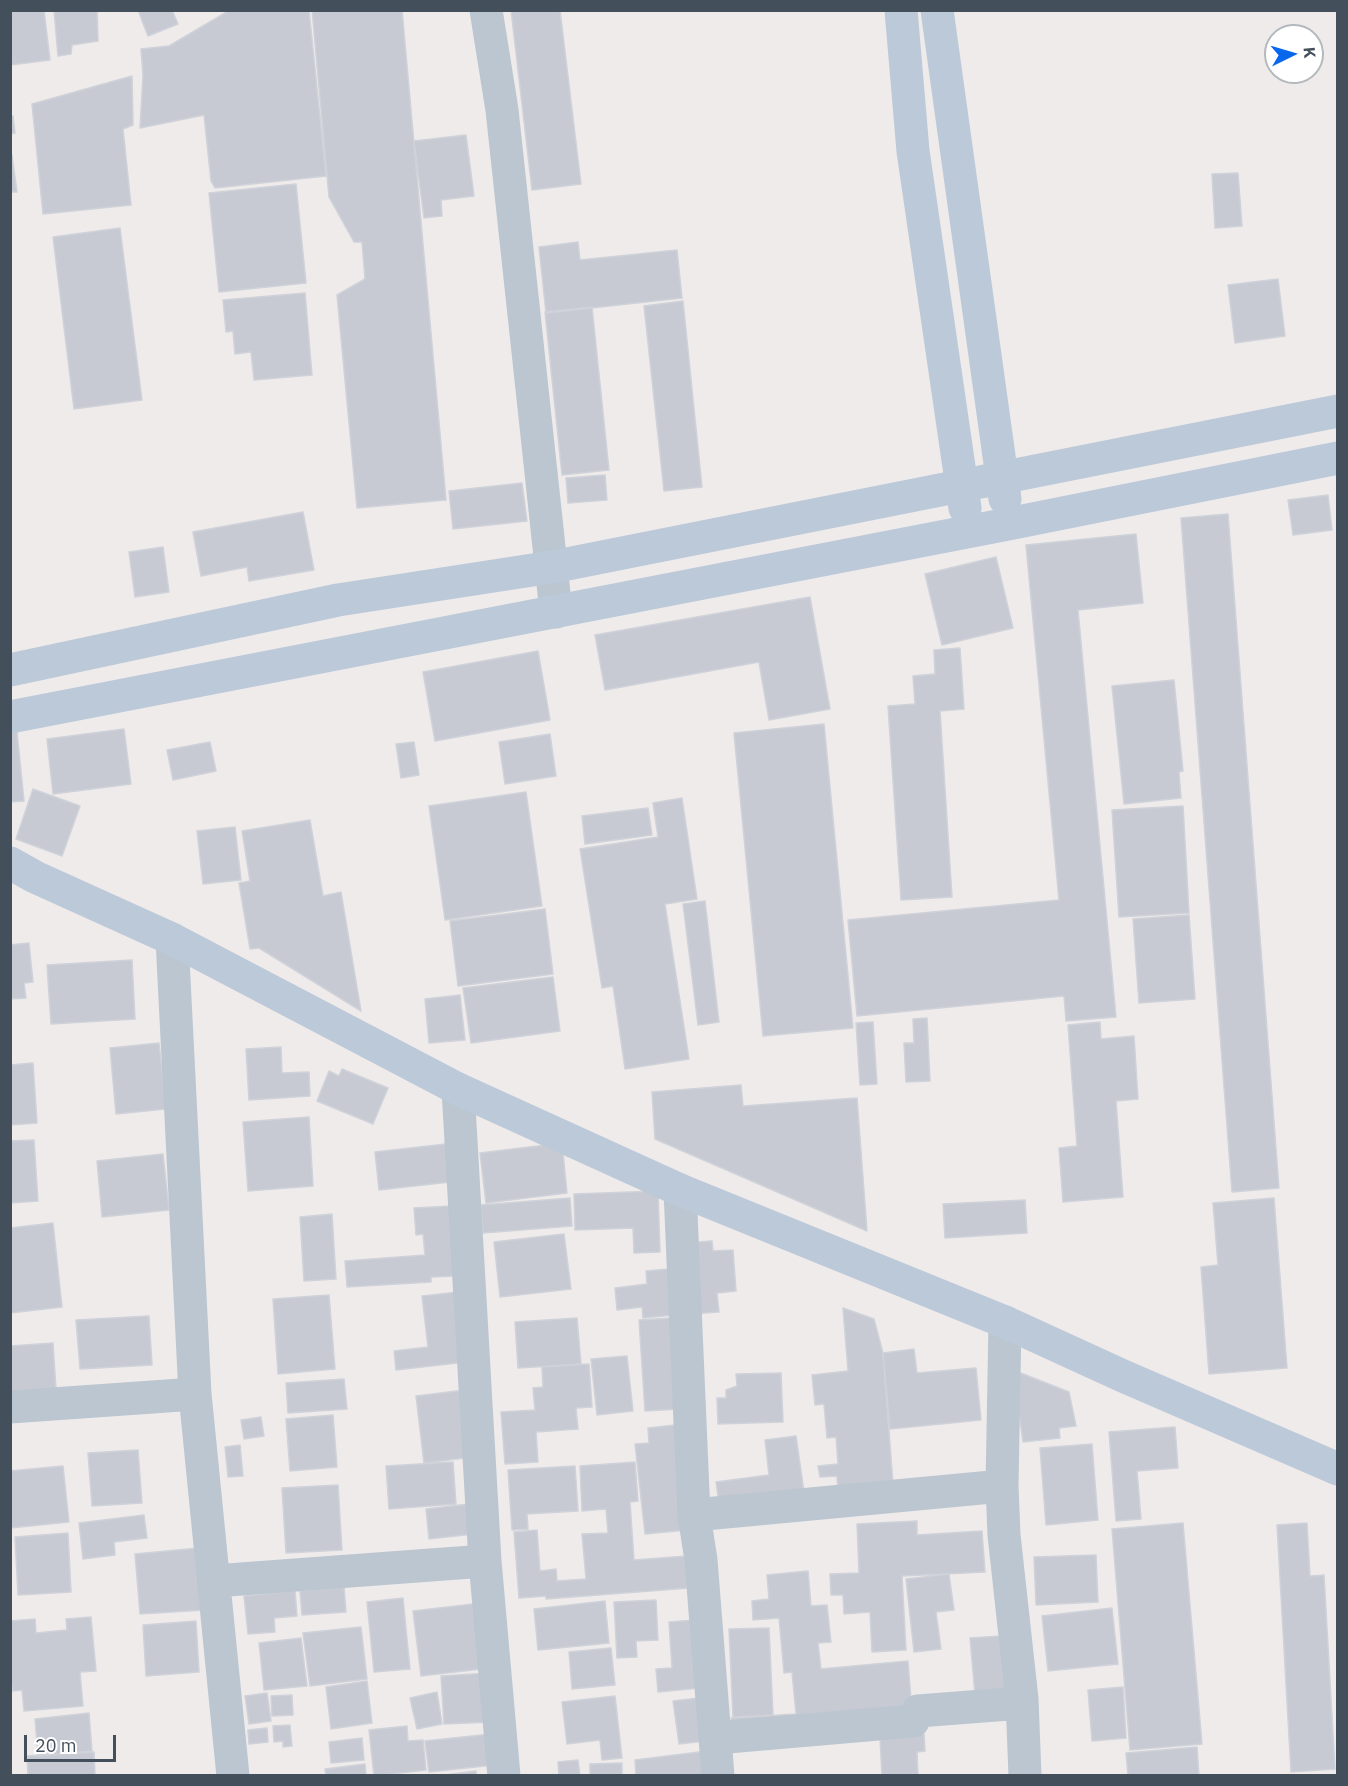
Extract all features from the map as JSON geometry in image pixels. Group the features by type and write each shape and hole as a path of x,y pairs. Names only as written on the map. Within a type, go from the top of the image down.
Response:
{"main road":[{"path":"901,10 913,151 969,532"},
{"path":"937,10 1008,524"},
{"path":"10,670 338,600 552,567 1338,411"},
{"path":"10,717 969,532 1338,458"},
{"path":"10,863 35,877 172,939 458,1089 680,1190 1005,1322 1338,1469"}],"street":[{"path":"486,10 502,110 556,612"},
{"path":"172,939 195,1394 233,1776"},
{"path":"458,1089 485,1561 504,1776"},
{"path":"680,1190 694,1515 701,1560 718,1776"},
{"path":"1005,1322 1002,1486 1004,1535 1022,1703 1025,1776"},
{"path":"10,1407 195,1394"},
{"path":"694,1515 1002,1486"},
{"path":"214,1581 485,1561"},
{"path":"716,1738 913,1721 918,1711 1022,1703"}],"building":[{"path":"10,10 44,10 50,60 10,65"},
{"path":"54,10 97,10 98,41 72,45 71,54 58,56"},
{"path":"138,10 172,10 178,24 148,36"},
{"path":"230,10 309,10 326,176 215,188 211,181 204,115 140,128 143,75 141,49 169,46"},
{"path":"312,10 402,10 446,500 357,508 337,295 365,279 362,242 354,242 329,197"},
{"path":"511,10 560,10 581,184 532,190"},
{"path":"132,76 133,125 123,129 131,205 43,214 32,104"},
{"path":"10,116 13,116 15,133 10,134"},
{"path":"466,135 474,196 441,200 442,216 424,218 414,141"},
{"path":"10,155 12,155 17,192 10,192"},
{"path":"1238,173 1242,226 1215,228 1212,174"},
{"path":"296,184 306,283 219,292 209,193"},
{"path":"120,228 142,400 74,409 53,237"},
{"path":"578,242 580,260 677,250 682,298 546,313 539,247"},
{"path":"1278,279 1285,336 1235,343 1228,285"},
{"path":"305,293 312,375 254,380 251,352 235,354 233,331 226,332 223,300"},
{"path":"683,301 702,487 664,491 644,306"},
{"path":"592,307 609,470 562,475 545,312"},
{"path":"605,475 607,500 568,503 566,478"},
{"path":"522,483 527,521 453,529 449,491"},
{"path":"1328,495 1332,530 1293,535 1288,500"},
{"path":"303,512 314,570 249,581 247,567 201,576 193,532"},
{"path":"1228,514 1279,1188 1232,1192 1181,518"},
{"path":"1136,534 1143,603 1078,610 1116,1017 1066,1021 1064,996 857,1016 848,920 1059,900 1026,545"},
{"path":"163,547 169,592 135,597 129,552"},
{"path":"996,557 1013,628 942,645 925,574"},
{"path":"810,597 830,709 769,720 759,662 605,690 595,635"},
{"path":"960,648 964,709 940,711 952,897 901,900 888,706 915,704 913,676 935,674 934,650"},
{"path":"538,651 550,720 435,741 423,672"},
{"path":"1174,680 1183,771 1179,772 1181,798 1124,804 1112,686"},
{"path":"824,724 853,1028 763,1036 734,733"},
{"path":"124,729 131,784 53,794 47,739"},
{"path":"17,732 24,801 10,802 10,733"},
{"path":"550,734 556,776 505,784 499,742"},
{"path":"210,742 216,771 173,780 167,750"},
{"path":"414,742 419,775 401,778 396,744"},
{"path":"33,789 80,806 62,856 16,839"},
{"path":"526,792 542,906 445,920 429,806"},
{"path":"682,798 697,899 665,904 689,1059 625,1069 613,986 602,988 580,849 658,837 653,803"},
{"path":"1183,806 1189,913 1119,917 1112,810"},
{"path":"648,808 652,835 585,844 582,816"},
{"path":"310,820 323,896 341,892 361,1011 259,948 250,949 239,883 250,881 242,831"},
{"path":"235,827 241,880 203,884 197,831"},
{"path":"705,901 719,1022 698,1025 683,904"},
{"path":"545,909 553,974 458,986 450,921"},
{"path":"1189,915 1195,999 1139,1003 1133,919"},
{"path":"29,943 33,982 24,983 26,998 10,999 10,945"},
{"path":"132,960 135,1019 51,1024 47,965"},
{"path":"553,977 560,1031 471,1043 463,988"},
{"path":"460,995 465,1040 429,1043 425,999"},
{"path":"927,1018 930,1081 906,1082 904,1043 914,1043 913,1019"},
{"path":"873,1022 877,1084 860,1085 856,1023"},
{"path":"1100,1022 1101,1039 1134,1036 1138,1099 1116,1101 1123,1197 1063,1202 1059,1148 1077,1146 1068,1025"},
{"path":"159,1043 166,1109 116,1114 110,1048"},
{"path":"281,1047 282,1073 309,1072 310,1096 249,1100 246,1049"},
{"path":"33,1063 37,1123 10,1125 10,1065"},
{"path":"342,1069 388,1088 373,1124 317,1101 329,1071 339,1076"},
{"path":"741,1085 743,1106 857,1098 867,1231 655,1139 652,1092"},
{"path":"309,1117 313,1186 248,1191 243,1122"},
{"path":"34,1140 38,1201 10,1203 10,1141"},
{"path":"562,1143 567,1193 486,1203 480,1153"},
{"path":"446,1144 450,1182 379,1190 375,1152"},
{"path":"163,1154 169,1210 102,1217 97,1161"},
{"path":"658,1191 660,1252 634,1253 633,1228 575,1230 574,1194"},
{"path":"570,1198 572,1226 483,1233 481,1205"},
{"path":"1274,1198 1287,1368 1209,1374 1201,1267 1218,1265 1213,1203"},
{"path":"1025,1200 1027,1233 945,1238 943,1204"},
{"path":"451,1206 456,1276 431,1277 431,1282 347,1287 345,1261 425,1255 423,1234 416,1235 414,1208"},
{"path":"332,1214 336,1279 304,1281 300,1217"},
{"path":"53,1223 62,1307 10,1313 10,1228"},
{"path":"564,1234 571,1289 500,1297 494,1242"},
{"path":"712,1241 713,1251 733,1250 736,1291 717,1293 719,1312 691,1314 686,1243"},
{"path":"669,1269 674,1315 643,1318 642,1307 617,1310 615,1288 647,1284 646,1271"},
{"path":"458,1292 466,1362 396,1370 394,1351 428,1347 422,1296"},
{"path":"329,1295 335,1369 278,1374 273,1299"},
{"path":"843,1308 874,1319 883,1353 893,1484 838,1490 837,1476 820,1477 818,1466 838,1464 836,1437 827,1438 824,1404 815,1405 812,1375 848,1371"},
{"path":"149,1316 152,1365 80,1369 76,1320"},
{"path":"577,1318 581,1364 518,1368 515,1322"},
{"path":"673,1318 679,1409 645,1411 639,1320"},
{"path":"53,1343 56,1389 10,1391 10,1346"},
{"path":"914,1349 917,1373 976,1368 981,1420 890,1429 883,1353"},
{"path":"627,1356 633,1411 597,1415 591,1359"},
{"path":"589,1364 592,1407 576,1408 578,1429 536,1432 538,1462 505,1464 501,1412 535,1410 533,1388 543,1387 542,1367"},
{"path":"1013,1370 1069,1392 1076,1426 1059,1428 1060,1438 1023,1442"},
{"path":"781,1373 783,1422 718,1424 717,1398 726,1398 726,1390 737,1386 736,1374"},
{"path":"344,1379 347,1409 288,1413 286,1383"},
{"path":"465,1390 473,1457 424,1463 416,1396"},
{"path":"333,1415 337,1467 290,1471 286,1419"},
{"path":"261,1417 264,1436 244,1439 241,1420"},
{"path":"675,1425 687,1530 645,1534 635,1444 649,1443 648,1428"},
{"path":"1175,1427 1178,1468 1137,1471 1141,1519 1116,1521 1109,1432"},
{"path":"796,1436 804,1492 719,1503 716,1482 769,1475 765,1440"},
{"path":"1092,1444 1098,1520 1046,1525 1040,1448"},
{"path":"240,1445 243,1476 228,1477 225,1447"},
{"path":"138,1450 142,1503 92,1506 88,1453"},
{"path":"453,1462 456,1504 389,1509 386,1466"},
{"path":"635,1462 638,1501 630,1502 634,1560 687,1556 689,1588 546,1599 546,1596 519,1598 514,1532 537,1530 540,1571 556,1569 557,1581 586,1579 582,1534 608,1533 606,1509 582,1511 580,1466"},
{"path":"63,1466 69,1522 10,1528 10,1471"},
{"path":"575,1466 578,1511 527,1514 528,1529 512,1530 508,1470"},
{"path":"338,1485 342,1550 286,1553 282,1488"},
{"path":"478,1503 482,1533 429,1539 426,1509"},
{"path":"144,1515 147,1538 114,1542 115,1555 83,1559 79,1523"},
{"path":"917,1521 917,1535 982,1531 985,1572 902,1576 906,1650 872,1652 870,1612 844,1614 843,1595 831,1595 830,1574 859,1573 857,1524"},
{"path":"1183,1523 1202,1744 1130,1750 1112,1529"},
{"path":"1307,1523 1310,1576 1324,1575 1335,1769 1291,1772 1277,1525"},
{"path":"68,1533 71,1592 18,1595 15,1537"},
{"path":"199,1548 204,1610 140,1614 135,1554"},
{"path":"1096,1555 1098,1602 1036,1605 1034,1557"},
{"path":"808,1571 811,1606 827,1605 831,1642 818,1643 821,1669 908,1661 912,1713 733,1734 731,1718 796,1714 792,1672 784,1673 779,1618 753,1620 752,1601 769,1599 767,1575"},
{"path":"949,1574 954,1610 936,1612 941,1649 914,1652 906,1579"},
{"path":"344,1587 346,1612 302,1615 300,1591"},
{"path":"295,1591 297,1616 274,1618 275,1632 248,1634 244,1596"},
{"path":"403,1598 410,1669 374,1672 367,1602"},
{"path":"656,1600 658,1640 636,1641 637,1657 617,1658 614,1602"},
{"path":"605,1601 609,1643 538,1650 534,1609"},
{"path":"473,1604 481,1669 421,1676 413,1611"},
{"path":"1112,1608 1118,1664 1048,1671 1042,1616"},
{"path":"91,1617 96,1671 80,1672 83,1706 24,1711 22,1690 13,1691 10,1675 10,1621 35,1619 36,1633 67,1630 66,1619"},
{"path":"695,1620 700,1688 658,1692 656,1669 672,1668 669,1622"},
{"path":"196,1621 199,1672 146,1676 143,1625"},
{"path":"361,1627 367,1679 310,1686 303,1633"},
{"path":"769,1628 773,1715 733,1717 729,1629"},
{"path":"1002,1636 1006,1692 975,1695 970,1638"},
{"path":"301,1638 307,1686 264,1690 259,1643"},
{"path":"611,1648 615,1685 572,1689 569,1652"},
{"path":"490,1673 492,1722 444,1724 441,1676"},
{"path":"367,1681 372,1723 331,1729 326,1687"},
{"path":"1123,1687 1126,1738 1092,1741 1088,1690"},
{"path":"437,1692 442,1724 417,1729 410,1698"},
{"path":"267,1693 271,1721 249,1724 245,1696"},
{"path":"292,1695 293,1715 272,1716 271,1696"},
{"path":"615,1696 622,1758 602,1760 600,1740 567,1744 562,1702"},
{"path":"699,1698 705,1741 679,1744 673,1701"},
{"path":"89,1713 92,1751 38,1756 35,1719"},
{"path":"290,1725 292,1746 283,1747 283,1741 274,1742 273,1726"},
{"path":"407,1726 408,1741 423,1740 426,1770 374,1776 369,1730"},
{"path":"267,1728 268,1742 249,1744 248,1730"},
{"path":"491,1734 494,1765 429,1772 425,1741"},
{"path":"924,1734 925,1751 917,1752 918,1776 882,1776 880,1737"},
{"path":"362,1738 364,1760 331,1763 329,1742"},
{"path":"1197,1747 1199,1776 1128,1776 1126,1753"},
{"path":"707,1751 710,1776 636,1776 635,1760"},
{"path":"94,1752 95,1776 28,1776 27,1756"},
{"path":"578,1760 580,1776 559,1776 558,1762"},
{"path":"622,1763 622,1776 590,1776 590,1764"},
{"path":"365,1764 366,1776 326,1776 325,1769"},
{"path":"476,1771 476,1776 437,1776"}]}
